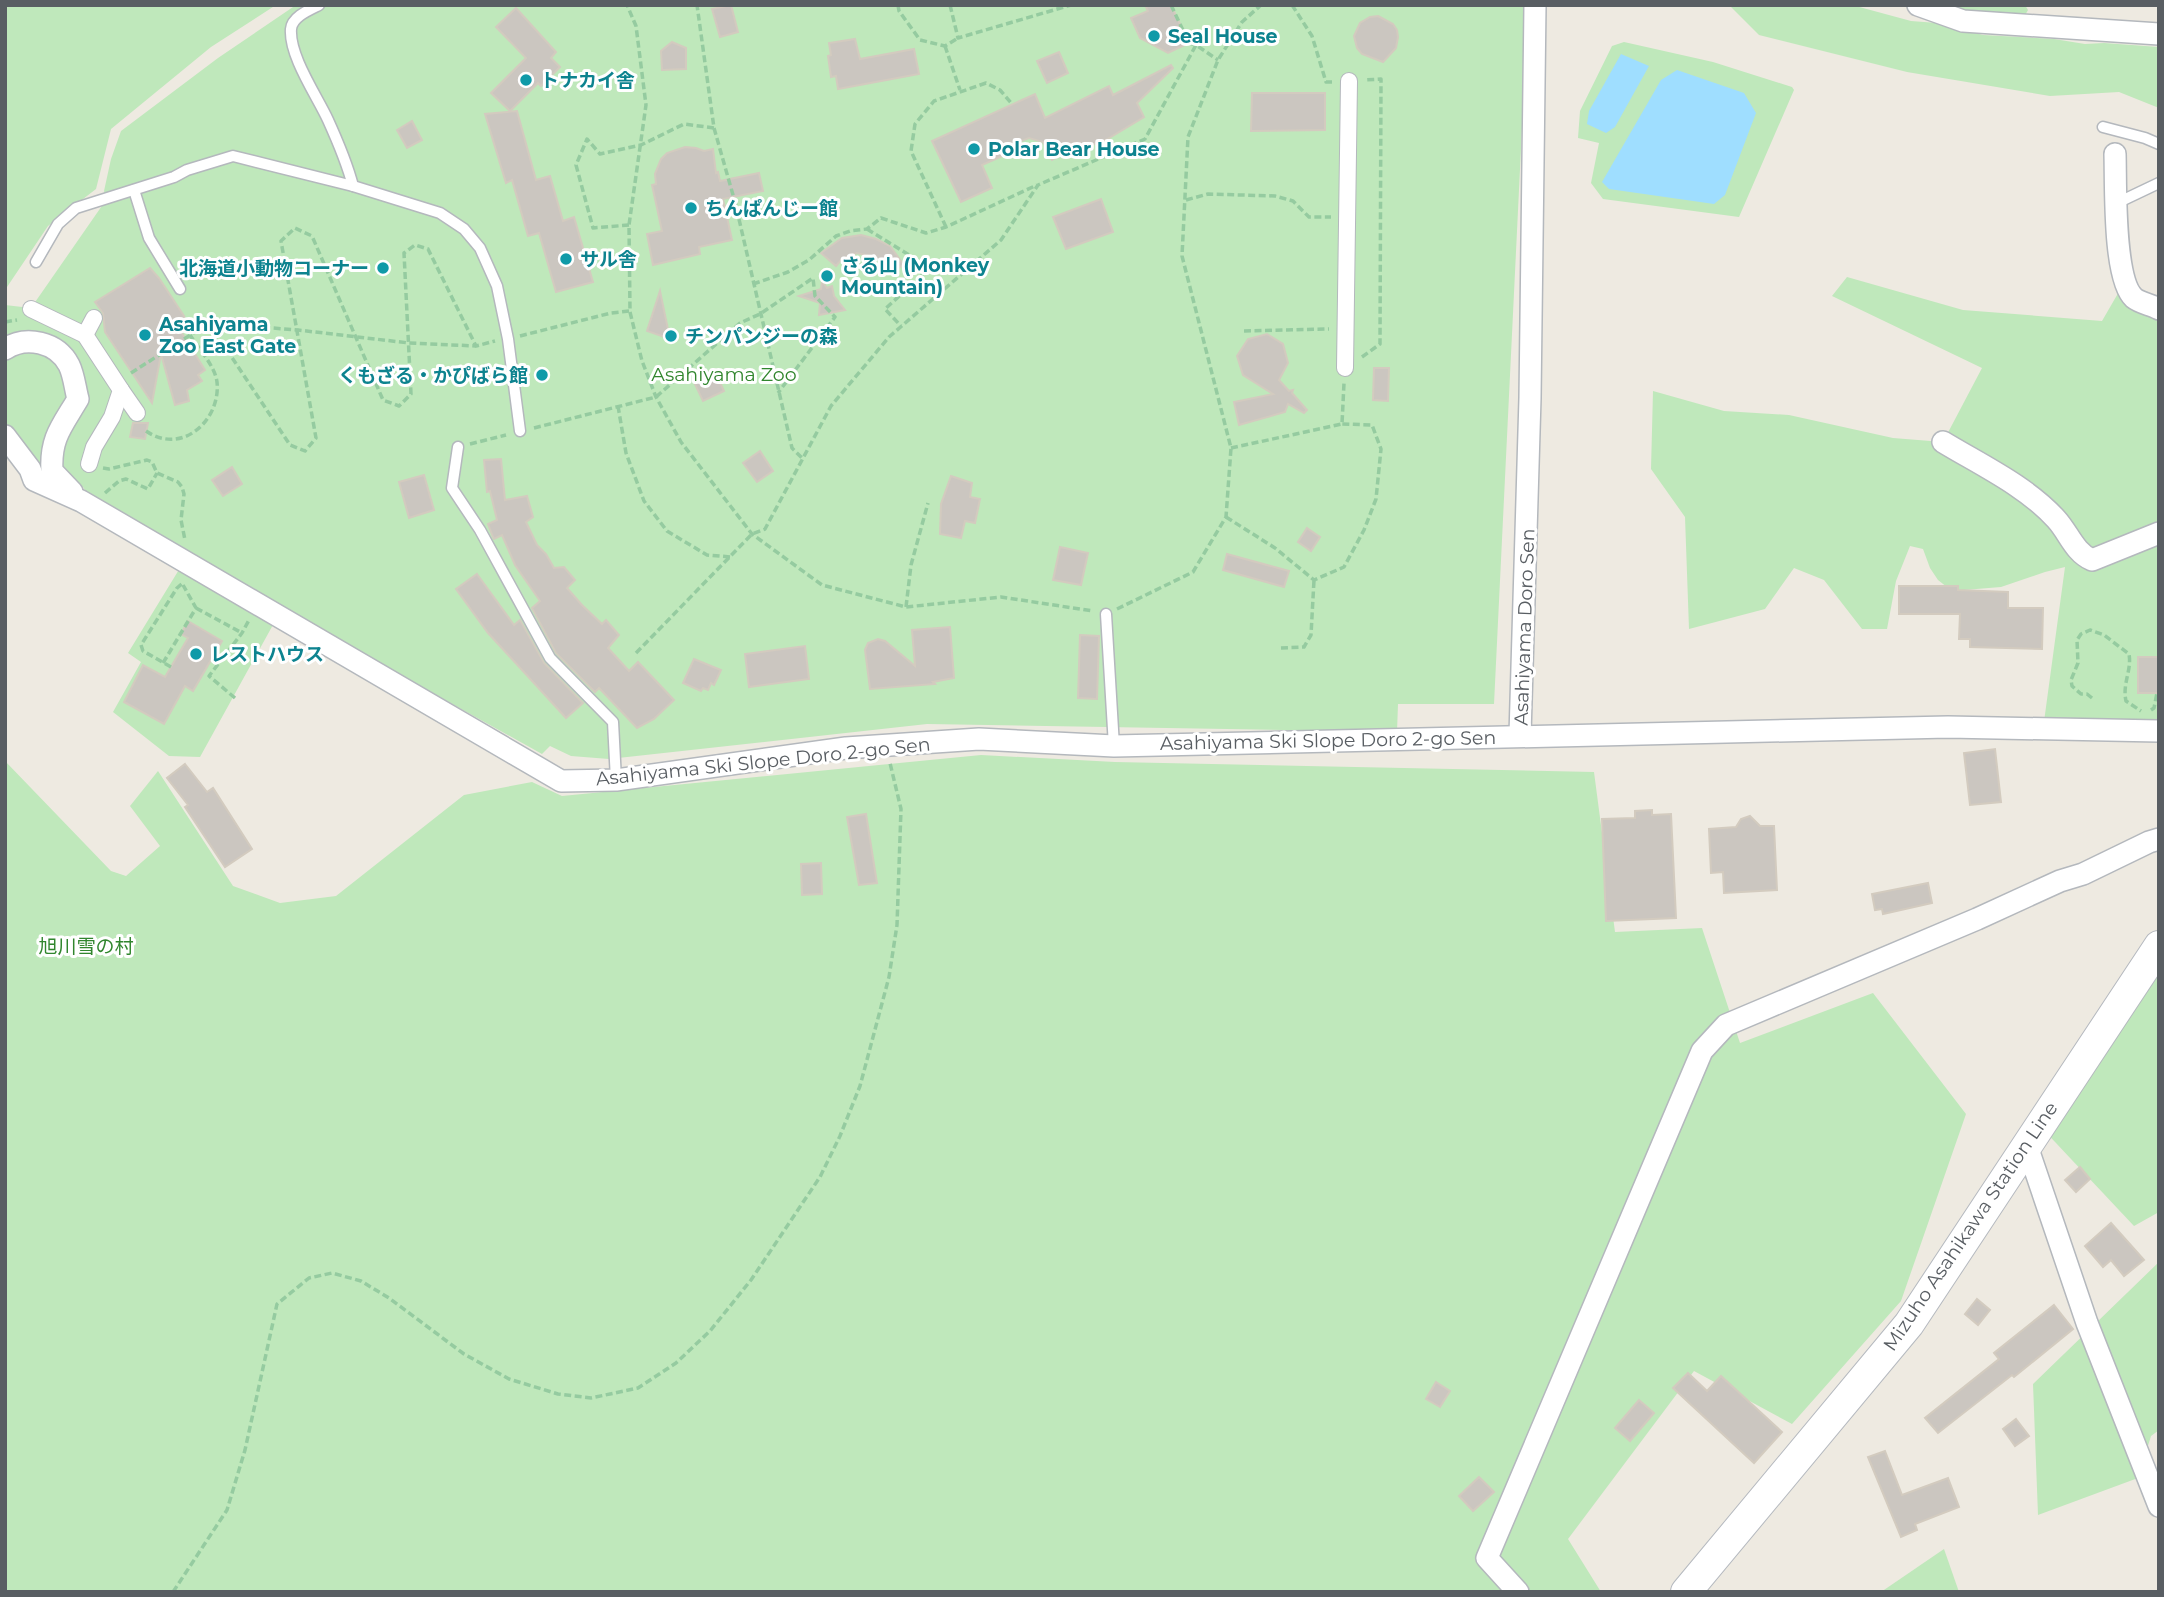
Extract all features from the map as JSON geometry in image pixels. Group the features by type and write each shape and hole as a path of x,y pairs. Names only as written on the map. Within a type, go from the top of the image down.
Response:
{"main road":[{"name":"Mizuho Asahikawa Station Line","path":"1686,1592 1909,1324 2159,946"}],"street":[{"name":"Asahiyama Doro Sen","path":"1535,5 1529,411 1520,735 1604,736 1776,729 2152,723"},
{"path":"1918,5 1963,20 2159,34"},
{"path":"1345,368 1349,81"},
{"path":"2115,154 2119,256 2124,283 2134,298 2159,309"},
{"path":"27,314 85,335 137,413"},
{"path":"85,335 93,318"},
{"path":"5,349 18,341 31,340 54,348 69,365 78,399 53,440 52,471 94,501"},
{"path":"89,464 94,447 113,417 121,390"},
{"path":"5,436 30,469 34,480 94,501"},
{"path":"1943,442 2040,502 2082,555 2092,559 2159,533"},
{"name":"Asahiyama Ski Slope Doro 2-go Sen","path":"94,501 188,576 256,605 561,781 616,780 846,748 979,739 1114,746 1520,735"},
{"path":"1518,1592 1487,1558 1702,1051 1726,1025 2060,881 2083,874 2159,839"},
{"path":"2026,1146 2087,1323 2159,1506"}],"lane":[{"path":"318,5 302,14 293,23 291,30 296,55 345,158 353,186"},
{"path":"2103,127 2159,144"},
{"path":"36,262 58,224 76,208 233,156 353,186 440,213 464,229 480,248 497,286 508,338 520,431"},
{"path":"2116,203 2159,183"},
{"path":"134,190 149,238 180,289"},
{"path":"458,447 452,488 480,530 550,658 613,722 616,780"},
{"path":"1106,614 1114,746"}],"path":[{"path":"627,5 636,26 646,105 629,225 630,311 642,361 656,397 681,442 752,534 822,585 906,607 1001,597 1106,614 1193,572 1226,517 1231,448 1182,256 1188,137 1218,60 1242,22 1261,5"},
{"path":"697,5 714,128 735,202 792,448 802,458"},
{"path":"898,5 920,40 945,46 958,38 1071,5"},
{"path":"950,5 958,38"},
{"path":"1171,5 1189,43 1218,60"},
{"path":"753,284 772,279 801,265 835,236 867,229 881,218 926,233 946,227 1146,139 1196,45"},
{"path":"945,46 960,90"},
{"path":"946,227 911,151 915,124 934,101 986,83 1000,90 1012,104"},
{"path":"629,225 593,228 576,165 587,139 600,154 641,145 684,124 714,128"},
{"path":"636,653 752,534 765,529 831,406 889,337 1001,240 1038,185"},
{"path":"1185,201 1208,194 1275,196 1293,201 1309,216 1347,218"},
{"path":"209,323 290,445 306,451 316,438 281,241 295,228 312,236 383,400 399,406 411,394 404,253 415,245 428,249 476,346"},
{"path":"867,229 930,268 886,309 901,326"},
{"path":"458,447 656,397 740,323 760,314 813,278 815,296 835,317 778,393"},
{"path":"121,372 132,373 209,323 409,343 476,346 611,313 630,311"},
{"path":"5,323 27,314"},
{"path":"1244,331 1345,329"},
{"path":"146,431 166,441 179,440 192,433 206,420 215,405 217,380 214,370 190,335"},
{"path":"618,407 626,453 643,501 667,531 706,555 730,556"},
{"path":"1314,580 1344,567 1364,530 1376,499 1381,449 1372,425 1342,424"},
{"path":"89,464 109,469 148,460 152,462 157,473 178,482 184,494 181,520 186,547 175,541"},
{"path":"94,501 115,484 126,479 148,489 157,473"},
{"path":"906,607 911,565 928,503"},
{"path":"1226,517 1275,548 1314,580"},
{"path":"163,663 196,608 188,576"},
{"path":"171,667 143,651 141,645 177,588 188,576"},
{"path":"1281,648 1304,647 1311,635 1314,580"},
{"path":"235,698 209,676 242,633 256,605"},
{"path":"196,608 242,633"},
{"path":"2092,698 2081,694 2072,686 2071,680 2078,663 2077,640 2081,634 2090,630 2104,635 2129,654 2131,664 2126,675 2126,701 2136,706 2152,723"},
{"path":"173,1592 227,1510 245,1450 277,1304 309,1278 332,1273 361,1281 389,1298 464,1354 509,1379 558,1394 591,1398 638,1388 676,1363 710,1331 751,1280 820,1177 860,1086 889,977 897,925 901,809 890,761"}],"green space":[{"path":"5,5 276,5 211,47 111,129 96,189 48,226 5,290"},
{"name":"Asahiyama Zoo","path":"296,5 1528,5 1494,704 1398,704 1397,732 927,724 609,759 571,756 550,746 542,754 200,563 88,495 83,487 5,444 5,305 31,308 106,200 104,191 121,131 218,58"},
{"path":"1729,5 1852,5 1911,21 1937,23 1983,35 2159,47 2159,108 2119,92 2050,96 1907,72 1759,35"},
{"path":"1947,5 2025,5 2028,10 2023,19 1961,12"},
{"path":"1624,42 1713,62 1792,87 1794,90 1739,217 1603,199 1591,183 1599,143 1578,138 1580,111 1612,46"},
{"path":"1847,277 1963,310 2102,321 2124,283 2159,309 2159,730 2043,729 2065,567 2001,587 1952,591 1938,580 1923,549 1910,546 1896,581 1887,629 1862,629 1824,580 1794,568 1765,609 1689,629 1685,517 1651,469 1653,391 1724,411 1789,415 1893,438 1943,442 1982,368 1832,296"},
{"path":"180,568 274,623 200,757 169,756 113,712 141,662 128,653"},
{"name":"旭川雪の村","path":"981,755 1115,762 1594,772 1615,932 1702,928 1740,1043 1873,993 1966,1114 1901,1301 1792,1424 1694,1371 1568,1539 1601,1592 5,1592 5,761 111,871 126,876 160,846 130,806 158,771 233,886 280,903 336,896 464,795 532,782 562,796"},
{"path":"2159,946 2159,1212 2134,1226 2040,1126"},
{"path":"2159,1262 2159,1430 2151,1436 2138,1478 2038,1515 2033,1384"},
{"path":"1944,1549 1959,1592 1881,1592"}],"water":[{"path":"1621,54 1649,66 1615,127 1606,133 1587,124 1589,111"},
{"path":"1677,70 1744,93 1756,113 1725,195 1714,204 1609,189 1602,182 1661,80"}],"building":[{"path":"731,5 738,32 720,37 712,9"},
{"path":"1145,5 1171,5 1189,43 1168,53 1140,38 1131,18 1148,11"},
{"path":"516,8 556,52 551,58 560,67 541,86 538,83 510,111 491,93 526,58 496,27"},
{"path":"1378,16 1393,24 1398,37 1396,48 1383,62 1362,54 1357,48 1354,36 1360,23"},
{"path":"855,39 860,59 914,49 919,74 838,89 836,76 831,77 829,43"},
{"path":"672,42 686,48 686,69 662,70 661,51"},
{"path":"1059,52 1068,73 1047,83 1037,61"},
{"path":"1171,65 1173,68 1137,103 1144,117 1104,141 1052,160 1043,142 1029,138 1016,143 1007,154 982,165 992,188 961,202 932,141 1035,94 1045,118 1109,86 1113,95"},
{"path":"1252,93 1325,93 1325,130 1251,131"},
{"name":"サル舎","path":"517,111 536,180 550,176 563,221 574,217 593,282 556,292 539,233 528,236 512,180 506,183 485,114"},
{"path":"412,121 422,140 407,148 397,130"},
{"name":"ちんぱんじー館","path":"685,147 704,151 713,149 716,173 718,172 720,181 759,173 763,191 723,199 732,240 699,247 700,254 653,265 647,234 662,231 652,185 656,184 655,174 661,159 667,153"},
{"path":"1101,199 1113,232 1066,249 1053,217"},
{"name":"さる山 (Monkey Mountain)","path":"861,235 890,246 904,265 887,273 882,263 874,257 857,253 842,259 836,266 821,253 842,238"},
{"name":"Asahiyama Zoo East Gate","path":"150,268 184,316 187,326 180,330 205,370 198,375 202,381 187,390 189,401 175,405 161,354 152,403 105,332 103,313 95,302"},
{"path":"822,281 827,288 832,286 834,296 845,310 819,315 820,303 799,296 821,289"},
{"path":"660,291 670,339 647,331"},
{"path":"1267,334 1283,344 1288,363 1279,380 1289,391 1293,390 1292,393 1307,410 1304,413 1288,404 1285,412 1239,425 1234,402 1273,394 1243,375 1237,356 1248,339"},
{"path":"1374,368 1389,368 1388,401 1373,400"},
{"path":"714,370 724,391 703,401 693,380"},
{"path":"133,423 148,423 145,439 130,437"},
{"path":"760,451 773,471 757,482 743,463"},
{"path":"501,459 505,500 527,496 533,517 526,522 537,545 554,568 564,567 575,580 567,588 582,605 602,624 606,620 619,635 608,648 629,671 638,662 674,700 654,719 637,728 599,688 595,692 556,653 532,608 540,601 515,565 502,535 494,539 488,524 497,520 490,491 487,492 484,460"},
{"path":"232,467 242,484 223,496 212,480"},
{"path":"424,475 434,510 409,518 399,482"},
{"path":"951,476 972,483 970,497 980,499 975,523 965,521 961,538 940,534 941,504"},
{"path":"1307,528 1320,537 1311,551 1298,542"},
{"path":"1060,547 1088,553 1081,585 1053,580"},
{"path":"1227,554 1289,571 1284,587 1223,570"},
{"path":"477,574 514,625 520,620 544,663 583,703 566,718 488,633 456,589"},
{"path":"1899,586 1958,586 1958,590 2008,592 2008,608 2043,608 2042,649 1970,647 1970,639 1959,639 1960,614 1899,614"},
{"path":"188,621 222,641 193,691 185,686 164,724 124,702 143,665 165,677 188,638 181,634"},
{"path":"950,627 954,678 933,682 935,684 870,689 865,650 868,643 878,639 885,641 915,666 912,630"},
{"path":"1080,635 1099,636 1097,699 1078,698"},
{"path":"805,646 809,679 749,687 745,654"},
{"path":"2138,657 2159,657 2159,693 2138,693"},
{"path":"694,659 721,670 714,685 711,683 708,690 703,688 701,691 683,683"},
{"path":"1995,749 2001,802 1970,805 1964,753"},
{"path":"185,764 207,792 213,788 252,849 225,867 185,807 188,805 167,778"},
{"path":"1652,810 1652,815 1671,814 1676,918 1606,921 1602,819 1635,818 1635,811"},
{"path":"866,814 877,883 859,885 847,817"},
{"path":"1750,816 1760,826 1774,826 1777,890 1724,893 1723,872 1711,873 1709,829 1736,827 1741,819"},
{"path":"821,863 822,894 802,895 801,864"},
{"path":"1928,883 1932,903 1883,914 1882,909 1875,910 1872,894"},
{"path":"2080,1167 2090,1179 2076,1192 2065,1180"},
{"path":"2111,1223 2144,1260 2124,1276 2111,1260 2103,1267 2085,1246"},
{"path":"1977,1299 1990,1310 1978,1325 1965,1314"},
{"path":"2054,1305 2073,1329 1938,1433 1925,1418 1999,1359 1994,1353"},
{"path":"1688,1373 1707,1391 1721,1376 1782,1432 1754,1463 1673,1388"},
{"path":"1436,1382 1450,1391 1440,1407 1426,1399"},
{"path":"1639,1400 1654,1413 1630,1441 1615,1428"},
{"path":"2016,1419 2029,1436 2015,1446 2003,1429"},
{"path":"1885,1451 1902,1495 1948,1478 1959,1507 1915,1524 1917,1530 1901,1537 1868,1457"},
{"path":"1479,1477 1494,1492 1473,1511 1459,1496"}],"place":[{"name":"Seal House","path":"1154,36"},
{"name":"トナカイ舎","path":"526,80"},
{"name":"Polar Bear House","path":"974,149"},
{"name":"ちんぱんじー館","path":"691,208"},
{"name":"サル舎","path":"566,259"},
{"name":"北海道小動物コーナー","path":"383,268"},
{"name":"さる山 (Monkey Mountain)","path":"827,276"},
{"name":"Asahiyama Zoo East Gate","path":"145,335"},
{"name":"チンパンジーの森","path":"671,336"},
{"name":"くもざる・かぴばら館","path":"542,375"},
{"name":"レストハウス","path":"196,654"}]}
